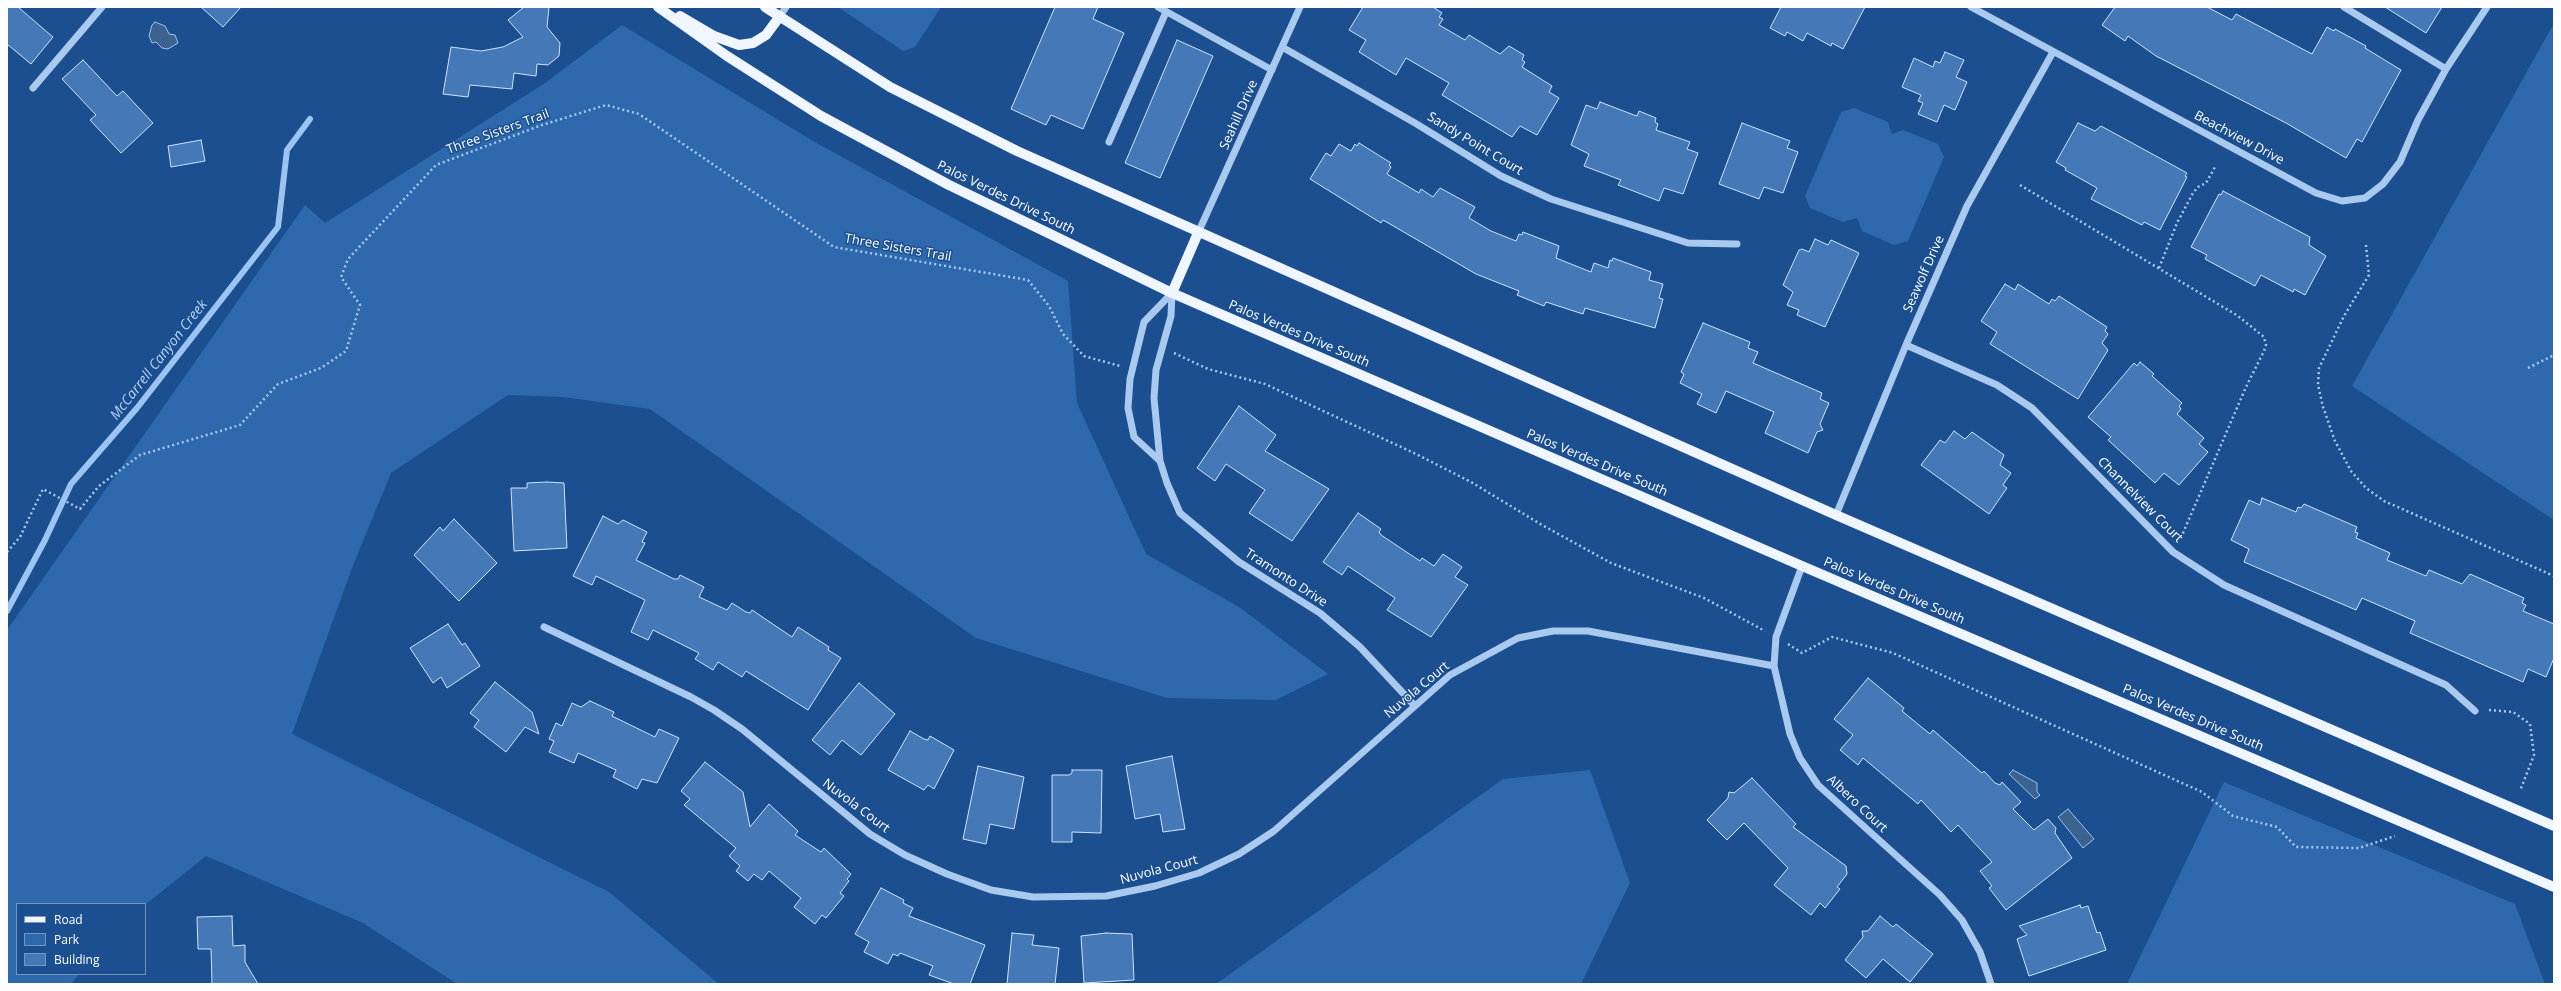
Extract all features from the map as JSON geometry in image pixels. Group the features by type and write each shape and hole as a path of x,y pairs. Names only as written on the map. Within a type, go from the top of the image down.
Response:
{"main road":[{"name":"Palos Verdes Drive South","path":"658,7 727,56 821,116 949,185 1172,293 1802,566 2554,887"},
{"path":"666,7 714,36 739,44 753,43 766,35 780,16"},
{"path":"765,7 890,87 956,122 1198,233 1836,515 2554,826"},
{"path":"1172,293 1198,233"}],"street":[{"path":"33,88 102,7"},
{"path":"780,16 786,7"},
{"path":"1158,7 1272,70"},
{"name":"Seahill Drive","path":"1198,233 1300,7"},
{"name":"Beachview Drive","path":"1971,7 2316,193 2342,201 2365,198 2383,184 2400,162 2418,120 2446,69 2487,7"},
{"path":"2344,7 2446,69"},
{"path":"1109,142 1166,12"},
{"name":"Sandy Point Court","path":"1282,47 1415,122 1501,176 1551,199 1688,243 1737,244"},
{"name":"Seawolf Drive","path":"1836,515 1906,345 1967,206 2053,52"},
{"path":"1160,461 1134,437 1128,408 1130,379 1144,322 1172,293"},
{"name":"Tramonto Drive","path":"1172,293 1171,316 1156,370 1154,398 1160,461 1166,483 1180,513 1239,562 1320,613 1360,647 1415,706"},
{"name":"Channelview Court","path":"1906,345 1997,384 2032,408 2173,552 2224,585 2446,685 2475,711"},
{"name":"Albero Court","path":"1802,566 1776,637 1774,666 1790,734 1800,758 1818,785 1843,810 1940,895 1958,915 1980,952 1991,984"},
{"name":"Nuvola Court","path":"544,627 691,697 714,710 742,729 870,834 905,855 947,874 991,890 1033,897 1106,896 1155,886 1200,873 1239,854 1274,831 1450,675 1487,653 1518,638 1553,631 1588,631 1774,666"}],"path":[{"name":"Three Sisters Trail","path":"7,552 20,537 44,489 80,509 99,486 140,455 240,425 278,384 321,368 346,352 360,305 341,277 348,259 436,165 542,125 606,105 639,114 834,247 1028,280 1049,306 1063,334 1084,356 1126,367 1136,354"},
{"path":"2159,268 2177,223 2193,193 2198,187 2206,183 2216,167"},
{"path":"2020,185 2159,268 2257,330 2264,336 2266,345 2186,530"},
{"path":"2366,245 2369,276 2344,316 2319,368 2318,385 2323,407 2335,440 2351,471 2366,488 2384,501 2554,576"},
{"path":"2528,368 2554,355"},
{"path":"2475,711 2513,712 2530,724 2534,755 2520,791"}],"green space":[{"path":"838,7 941,7 915,47 903,51"},
{"path":"2554,23 2554,520 2352,386"},
{"path":"622,25 813,141 1068,281 1077,403 1146,554 1239,607 1328,674 1276,700 1167,698 976,638 650,409 563,397 508,395 391,473 352,568 292,734 609,892 719,984 457,984 363,923 206,856 146,904 16,903 16,975 78,975 71,984 7,984 7,630 305,205 325,223 545,83"},
{"path":"1854,108 1888,122 1892,134 1903,130 1938,144 1944,157 1908,241 1894,245 1862,231 1857,218 1843,222 1810,208 1805,196 1841,112"},
{"path":"1590,770 1630,883 1581,984 1216,984 1503,779"},
{"path":"2224,782 2515,904 2545,984 2127,984"}],"shaded area":[{"path":"155,22 165,26 169,34 175,35 178,43 168,49 162,48 156,42 152,43 149,36 152,25"},
{"path":"2013,770 2037,783 2037,792 2040,795 2035,799 2009,774"},
{"path":"2068,809 2094,839 2083,848 2058,817"}],"building":[{"path":"7,7 18,7 53,37 31,64 7,44"},
{"path":"201,7 241,7 223,27"},
{"path":"524,7 549,7 547,27 560,43 559,56 548,65 537,64 536,76 514,73 512,89 470,85 468,97 443,94 451,47 481,51 503,47 523,37 508,20"},
{"path":"1055,7 1098,7 1093,19 1124,33 1083,129 1051,115 1046,125 1011,109"},
{"path":"1363,7 1433,7 1442,13 1439,17 1443,19 1439,25 1465,40 1469,35 1500,54 1509,46 1524,55 1522,60 1525,62 1522,67 1552,86 1549,92 1559,98 1537,135 1520,126 1512,137 1442,95 1449,83 1406,58 1396,75 1359,52 1366,40 1349,30"},
{"path":"1781,7 1865,7 1843,49 1832,43 1831,46 1807,33 1803,41 1787,32 1785,36 1770,28"},
{"path":"2115,7 2207,7 2232,20 2236,14 2312,54 2327,27 2334,31 2335,29 2366,46 2365,48 2401,70 2362,142 2357,139 2346,158 2286,123 2156,56 2128,36 2125,41 2102,25"},
{"path":"2385,7 2442,7 2426,33"},
{"path":"1177,40 1213,56 1160,178 1125,163"},
{"path":"1945,52 1964,60 1956,77 1967,82 1955,110 1944,105 1937,122 1918,114 1923,103 1918,101 1921,95 1902,87 1914,58 1933,67 1935,61 1940,63"},
{"path":"83,60 117,96 123,91 153,123 121,153 90,120 96,115 62,79"},
{"path":"1600,102 1637,116 1639,111 1656,118 1655,122 1658,124 1656,130 1690,142 1687,149 1698,153 1683,194 1664,188 1659,201 1618,185 1621,180 1584,166 1589,154 1571,145 1586,105 1597,109"},
{"path":"1742,123 1790,141 1787,148 1798,152 1783,193 1764,187 1759,199 1719,184"},
{"path":"2078,123 2095,131 2101,126 2187,173 2185,176 2187,177 2160,230 2144,222 2142,225 2091,199 2097,188 2065,170 2066,168 2056,162"},
{"path":"201,140 205,161 171,167 168,146"},
{"path":"1359,143 1391,163 1389,165 1391,167 1387,174 1419,193 1421,189 1433,197 1440,188 1475,207 1469,218 1491,231 1516,241 1519,234 1522,235 1523,232 1559,246 1556,258 1591,272 1594,263 1608,268 1610,260 1612,261 1613,258 1651,272 1649,280 1663,284 1659,298 1663,299 1655,328 1585,308 1583,314 1546,302 1544,306 1517,295 1519,291 1476,274 1383,220 1381,223 1310,179 1326,153 1331,156 1339,144 1351,151 1355,144 1357,146"},
{"path":"2223,191 2310,237 2309,245 2326,256 2305,295 2294,289 2293,292 2261,275 2255,286 2205,259 2207,255 2191,247 2219,194 2221,195"},
{"path":"1815,239 1828,245 1831,240 1859,253 1825,327 1797,315 1799,310 1787,305 1793,292 1783,285 1799,250 1802,249 1809,252"},
{"path":"2005,284 2015,290 2018,284 2049,304 2052,299 2055,301 2059,296 2107,327 2105,331 2108,334 2102,343 2108,350 2078,399 1990,344 1997,332 1981,321"},
{"path":"1703,323 1750,342 1748,348 1758,352 1753,363 1822,393 1820,399 1829,403 1820,424 1823,430 1817,432 1808,453 1765,433 1774,412 1726,391 1716,413 1697,404 1702,394 1680,383 1684,374 1681,372"},
{"path":"2140,362 2154,374 2152,376 2182,403 2179,406 2181,409 2177,414 2204,438 2199,444 2208,452 2179,485 2164,473 2155,483 2108,440 2111,437 2088,417 2134,363 2137,366"},
{"path":"1239,406 1276,435 1265,451 1329,489 1292,541 1249,513 1265,490 1226,464 1215,481 1197,468"},
{"path":"1954,431 1965,439 1972,432 2004,455 2000,465 2011,473 2003,485 2007,488 1989,514 1921,465 1940,440 1945,443"},
{"path":"527,483 564,483 567,548 514,551 511,488 527,488"},
{"path":"2262,498 2296,512 2298,507 2301,508 2304,504 2357,527 2355,532 2358,533 2356,538 2390,553 2387,560 2426,576 2429,570 2462,584 2470,574 2524,598 2522,603 2526,605 2523,611 2554,624 2554,658 2546,677 2528,669 2523,682 2410,633 2415,621 2362,598 2356,610 2244,562 2249,549 2231,540 2249,500 2260,505"},
{"path":"1358,513 1381,529 1379,532 1381,535 1420,561 1422,558 1434,566 1443,554 1462,567 1455,577 1468,585 1431,637 1387,610 1395,598 1348,566 1342,575 1323,562"},
{"path":"603,516 618,524 623,520 647,532 642,542 645,543 636,560 674,579 678,579 680,575 704,587 699,597 727,610 732,603 746,612 750,613 752,610 792,637 798,627 829,647 828,650 841,658 808,710 746,671 742,677 718,662 713,670 695,659 699,653 653,630 648,640 631,632 645,600 596,576 592,585 573,576"},
{"path":"454,519 497,563 459,601 414,555 440,527 443,531"},
{"path":"448,624 462,645 465,643 480,666 447,688 441,677 433,683 410,648"},
{"path":"1868,678 1904,708 1902,711 1930,734 1933,730 1982,773 1984,771 1995,783 2000,785 2002,782 2021,802 2013,809 2034,830 2048,819 2056,828 2055,833 2072,858 2006,910 1989,888 1992,886 1980,871 1992,862 1958,825 1951,832 1921,800 1918,804 1863,758 1858,765 1840,750 1853,735 1834,719"},
{"path":"495,682 532,712 539,734 525,727 506,752 474,727 479,720 470,713"},
{"path":"859,683 895,714 861,755 842,740 830,755 812,740"},
{"path":"590,701 614,712 612,716 655,737 659,729 679,738 657,783 642,779 637,789 613,777 616,770 578,753 574,763 549,752 554,741 549,739 556,723 562,726 572,703 581,707"},
{"path":"910,731 928,740 930,736 954,750 934,789 928,785 924,790 888,770"},
{"path":"1172,756 1185,829 1163,832 1160,814 1135,819 1126,766"},
{"path":"705,762 743,792 750,827 769,804 798,831 795,835 821,852 824,848 851,874 847,879 849,881 840,893 844,896 826,918 822,915 815,924 794,907 801,898 769,871 762,880 754,874 748,881 736,871 740,866 729,856 736,848 684,805 690,799 681,791"},
{"path":"978,766 1024,777 1014,829 990,824 986,844 963,839"},
{"path":"1072,770 1102,770 1101,833 1072,832 1072,842 1052,842 1052,775 1069,775 1072,773"},
{"path":"1752,778 1796,824 1793,827 1846,866 1847,874 1837,887 1840,889 1825,908 1820,903 1811,915 1774,885 1788,868 1744,823 1727,840 1707,820 1728,798 1729,792 1734,793"},
{"path":"881,888 904,900 903,903 913,908 909,916 985,945 970,984 954,984 929,975 933,966 900,953 898,956 893,954 888,964 864,952 869,942 855,934"},
{"path":"2080,905 2081,908 2088,906 2097,933 2100,932 2106,950 2029,976 2017,939 2027,935 2019,926"},
{"path":"232,916 233,946 245,945 245,962 258,984 212,984 211,949 198,949 197,917"},
{"path":"1880,916 1893,927 1896,924 1933,954 1910,982 1883,959 1866,978 1845,960 1863,937 1862,931 1868,931"},
{"path":"1012,933 1034,935 1032,945 1059,948 1055,984 1007,984"},
{"path":"1106,933 1132,934 1134,980 1084,983 1081,936"}],"waterway":[{"name":"McCarrell Canyon Creek","path":"7,611 45,540 71,484 137,408 278,227 287,150 310,119"}]}
